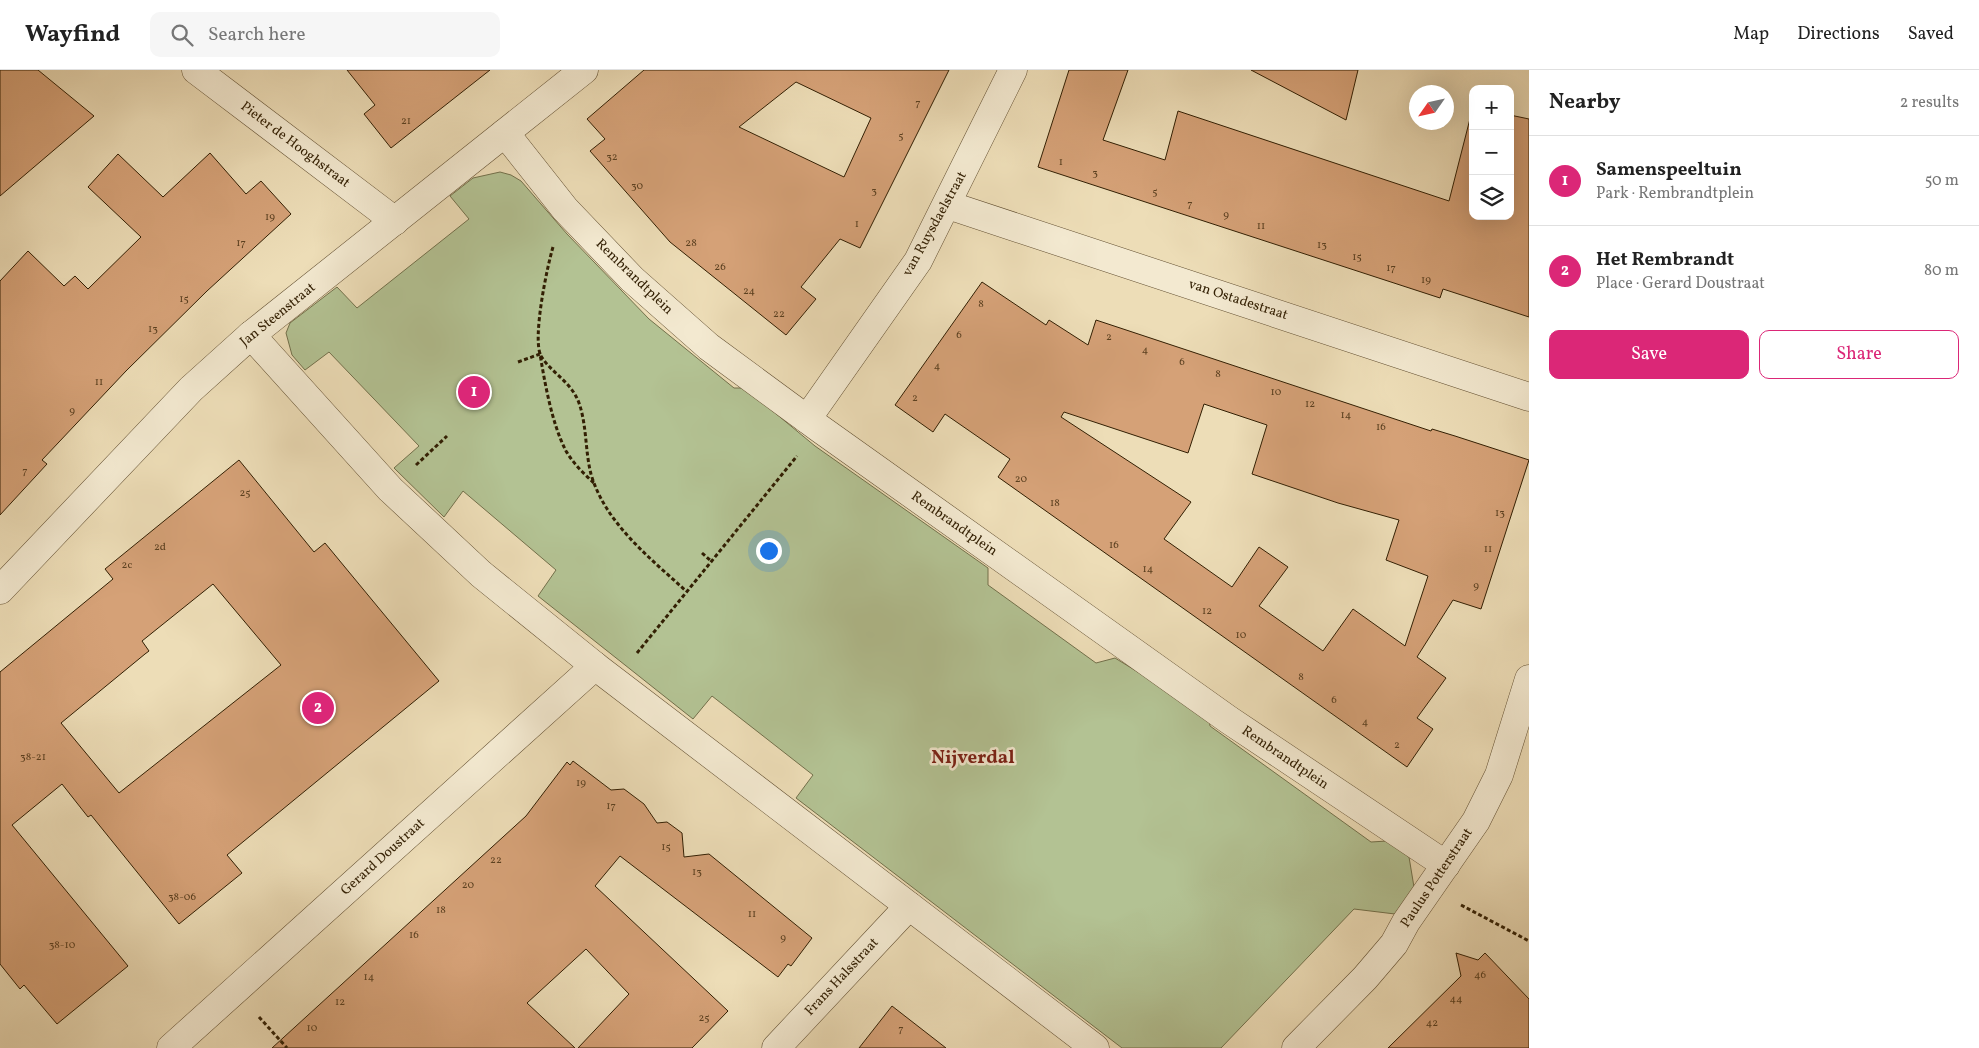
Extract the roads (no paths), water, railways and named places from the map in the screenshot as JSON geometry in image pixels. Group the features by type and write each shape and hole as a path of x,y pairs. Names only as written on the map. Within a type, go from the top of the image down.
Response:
{"street":[{"name":"Pieter de Hooghstraat","path":"196,70 395,221"},
{"name":"Jan Steenstraat","path":"0,590 191,388 251,335 584,70"},
{"name":"van Ruysdaelstraat","path":"813,424 918,261 948,205 1013,70"},
{"name":"Rembrandtplein","path":"504,133 565,209 632,279 709,347 813,424 1229,720 1446,865"},
{"name":"van Ostadestraat","path":"948,205 1529,397"},
{"path":"251,335 390,489 481,574 605,673 1095,1048"},
{"name":"Gerard Doustraat","path":"171,1048 234,991 605,673"},
{"name":"Paulus Potterstraat","path":"1296,1048 1366,978 1394,944 1406,922 1476,820 1499,775 1529,679"},
{"name":"Frans Halsstraat","path":"776,1048 909,906"}],"place":[{"name":"Samenspeeltuin","path":"474,392"},
{"name":"Het Rembrandt","path":"318,708"}],"district":[{"name":"Nijverdal","path":"973,758"}]}
